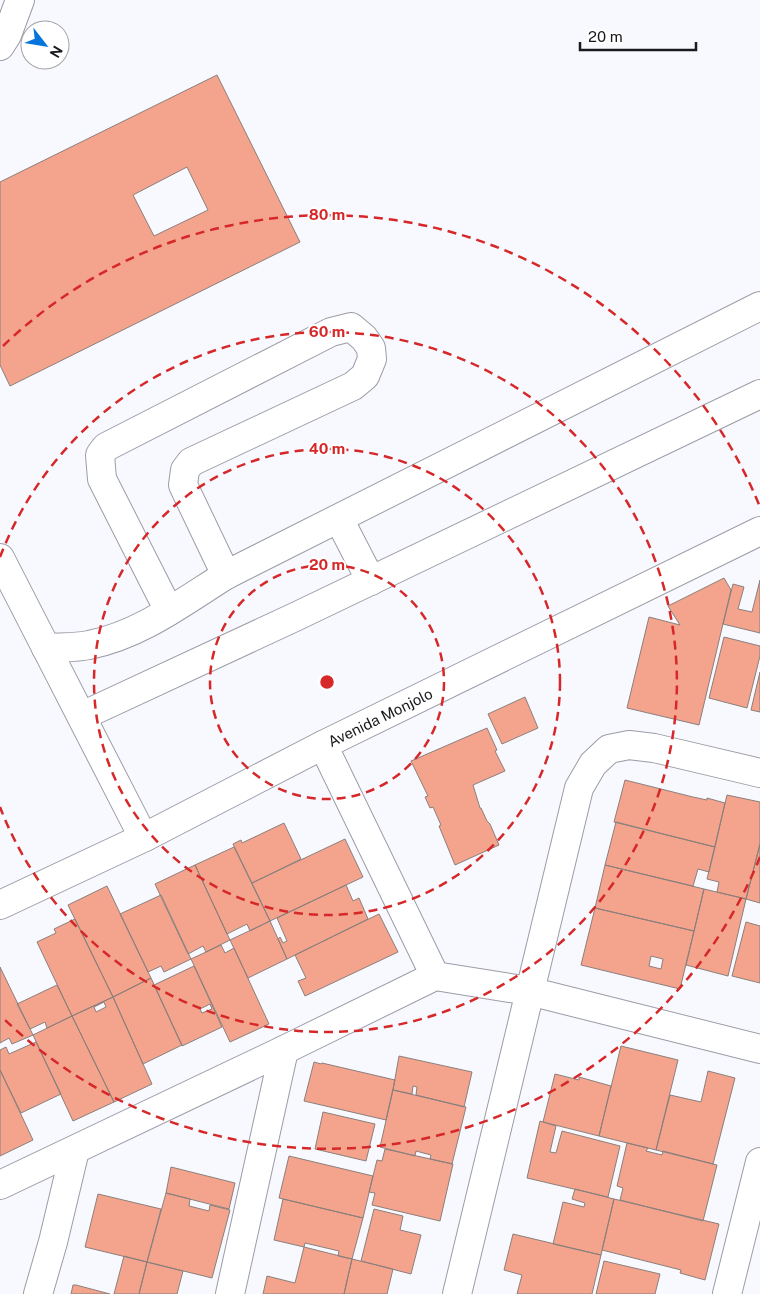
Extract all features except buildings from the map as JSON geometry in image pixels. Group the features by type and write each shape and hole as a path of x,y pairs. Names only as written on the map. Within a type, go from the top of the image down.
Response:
{"street":[{"path":"0,46 7,35 20,0"},
{"path":"46,648 88,646 121,637 147,624 226,575 760,306"},
{"path":"169,611 102,479 100,455 106,447 314,340 332,332 351,327 364,338 371,348 372,359 365,376 353,386 192,462 185,470 182,486 226,575"},
{"path":"82,716 371,581 760,394"},
{"path":"339,519 371,581"},
{"name":"Avenida Monjolo","path":"0,905 145,837 323,745 760,531"},
{"path":"0,558 138,827 145,837"},
{"path":"323,745 435,976"},
{"path":"457,1294 579,788 593,764 609,749 628,745 654,748 760,773"},
{"path":"0,1185 435,976 529,991 760,1049"},
{"path":"230,1294 284,1050"},
{"path":"38,1294 54,1242 75,1150"},
{"path":"727,1294 760,1162"}]}
